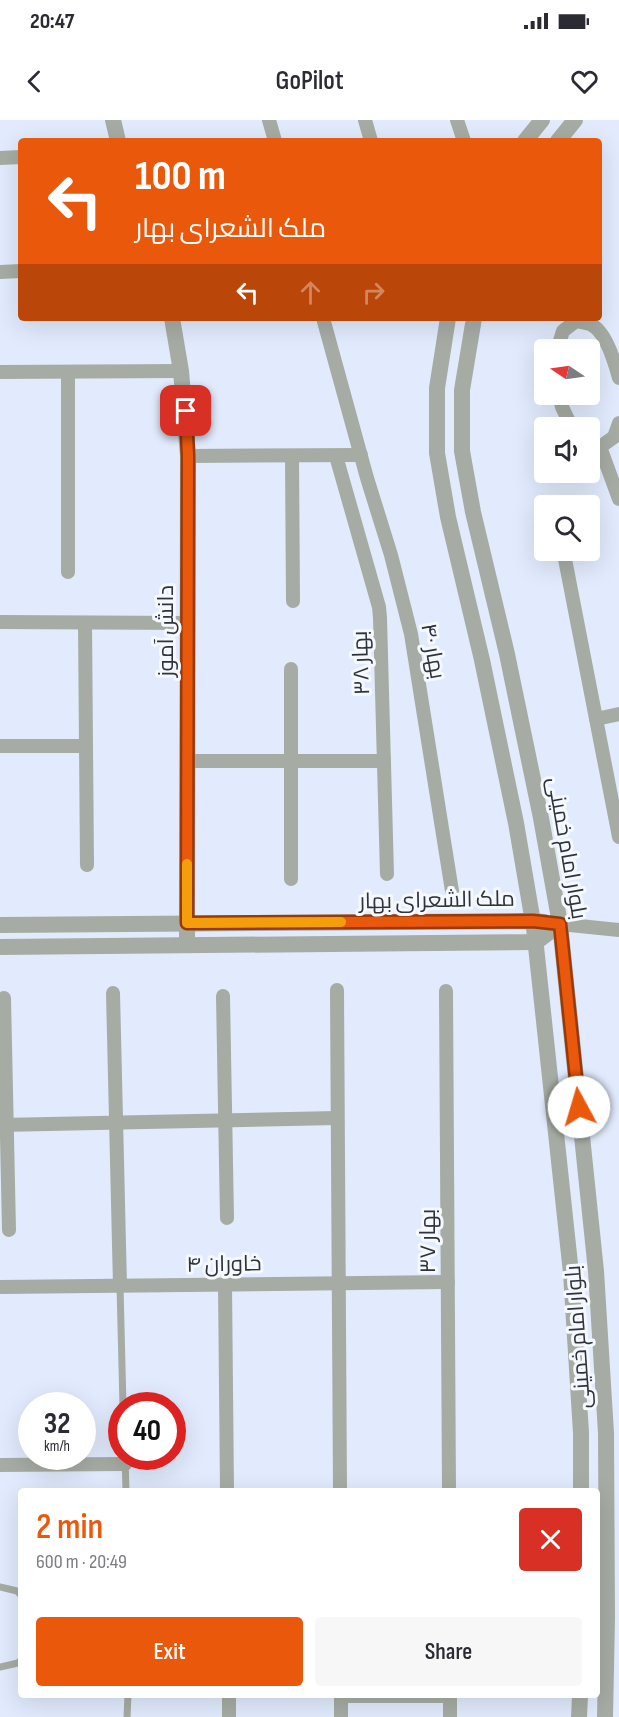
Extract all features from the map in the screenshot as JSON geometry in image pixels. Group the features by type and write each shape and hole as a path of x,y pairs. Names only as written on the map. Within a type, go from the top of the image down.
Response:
{"street":[{"path":"113,120 117,138"},
{"path":"269,120 274,138"},
{"path":"365,120 370,138"},
{"path":"458,120 463,138"},
{"path":"527,138 542,120"},
{"path":"560,138 575,120"},
{"path":"0,158 18,157"},
{"path":"0,272 18,272"},
{"name":"دانش آموز","path":"173,321 181,371 188,456 187,945"},
{"name":"بهار ۴۰","path":"324,321 411,634 452,891"},
{"name":"بلوار امام خمینی","path":"448,321 437,388 437,453 448,517 482,660 514,811 536,942 571,1273 581,1434 581,1488"},
{"name":"بلوار امام خمینی","path":"474,321 462,390 462,451 473,512 507,654 539,806 560,924 597,1271 606,1421 607,1618 604,1717"},
{"path":"560,339 563,331 576,321 593,325 610,351 619,378"},
{"path":"0,372 181,371"},
{"path":"68,372 68,572"},
{"path":"600,444 614,437 619,423"},
{"path":"188,456 361,455"},
{"path":"292,456 293,601"},
{"name":"بهار ۳۸","path":"336,456 380,618 387,874"},
{"path":"600,457 619,499"},
{"path":"360,538 366,543 374,543 381,539 384,532"},
{"path":"565,561 619,837"},
{"path":"380,618 405,612"},
{"path":"0,622 188,623"},
{"path":"85,622 87,865"},
{"path":"291,669 291,879"},
{"path":"596,719 619,714"},
{"path":"0,746 86,746"},
{"path":"187,761 384,761"},
{"name":"ملک الشعرای بهار","path":"0,925 533,921 560,924"},
{"path":"536,942 560,924 619,930"},
{"name":"ملک الشعرای بهار","path":"0,946 536,942"},
{"path":"337,990 340,1488"},
{"name":"بهار ۳۷","path":"446,991 449,1488"},
{"path":"113,993 120,1286"},
{"path":"223,996 227,1218"},
{"path":"4,998 3,1125 9,1230"},
{"path":"3,1125 338,1118"},
{"name":"خاوران ۴","path":"0,1287 448,1282"},
{"path":"225,1284 227,1488"},
{"path":"0,1465 108,1461"},
{"path":"229,1698 229,1717"},
{"path":"341,1698 341,1717"},
{"path":"450,1698 450,1717"},
{"path":"579,1717 580,1698"}],"lane":[{"path":"120,1286 123,1392"},
{"path":"125,1470 126,1488"},
{"path":"0,1587 18,1592"},
{"path":"0,1667 18,1663"},
{"path":"127,1717 128,1698"}],"slow traffic":[{"path":"187,864 187,923 341,922"}],"route":[{"path":"186,411 188,456 187,923 533,921 560,924 579,1107"}]}
